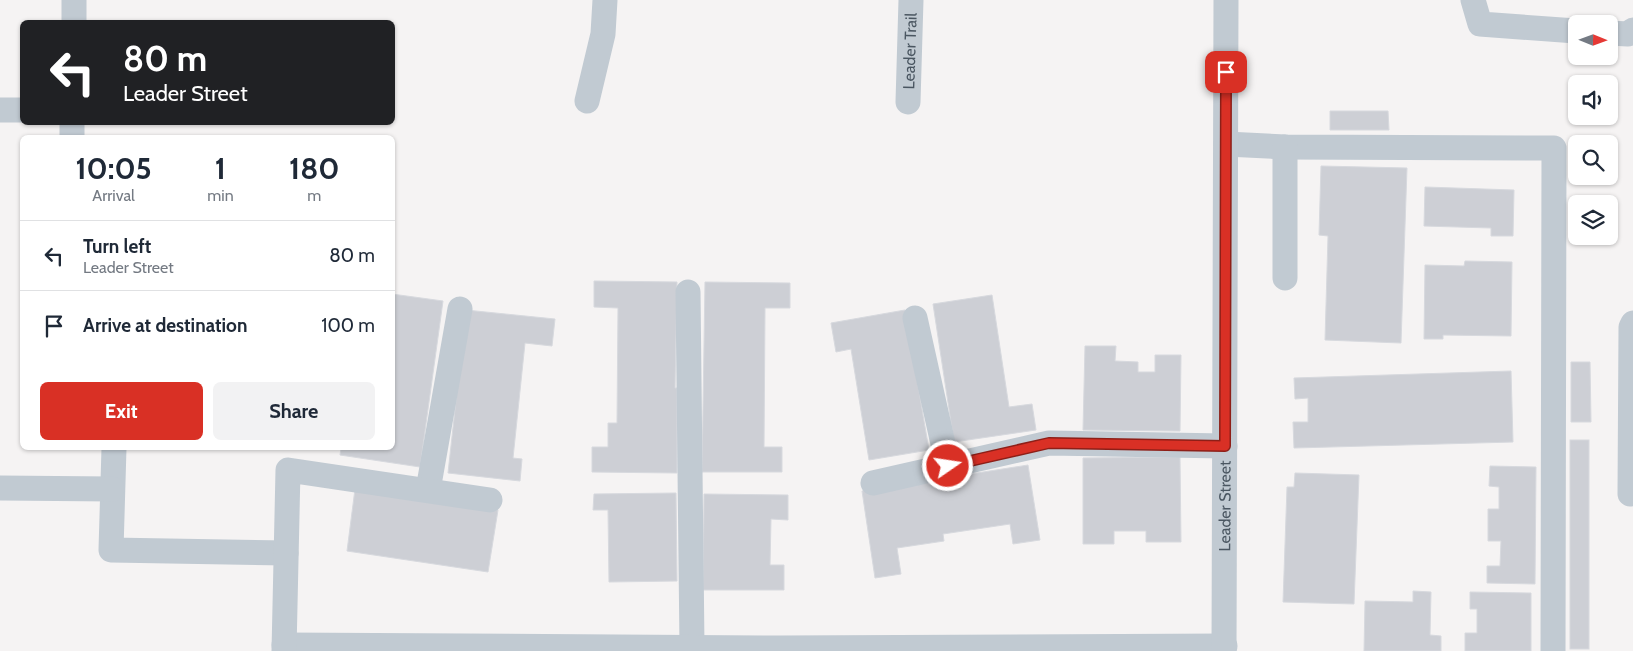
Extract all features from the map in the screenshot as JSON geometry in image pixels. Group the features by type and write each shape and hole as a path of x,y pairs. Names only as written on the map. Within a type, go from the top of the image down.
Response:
{"street":[{"path":"74,0 74,20"},
{"path":"587,101 603,34 605,0"},
{"name":"Leader Trail","path":"908,102 911,0"},
{"name":"Leader Street","path":"1224,648 1226,0"},
{"path":"1474,0 1480,24 1568,31"},
{"path":"1618,33 1628,34 1633,30"},
{"path":"0,110 20,110"},
{"path":"1226,144 1285,147 1554,148 1553,651"},
{"path":"1285,147 1285,278"},
{"path":"688,292 692,647"},
{"path":"428,490 460,309"},
{"path":"916,318 948,466"},
{"path":"1630,494 1631,327 1633,323"},
{"path":"873,483 1049,443 1225,446"},
{"path":"114,450 111,550 286,548"},
{"path":"490,500 288,470 284,648 1224,648"},
{"path":"0,488 112,489"}],"building":[{"path":"1330,111 1388,111 1389,130 1330,130"},
{"path":"1321,166 1407,168 1401,343 1325,340 1328,236 1319,235"},
{"path":"1425,187 1514,190 1513,236 1491,236 1491,228 1424,226"},
{"path":"1465,261 1512,262 1511,336 1443,335 1443,339 1424,339 1425,265 1464,266"},
{"path":"594,281 677,282 675,388 677,388 677,473 592,472 592,447 608,447 608,423 617,423 618,308 594,307"},
{"path":"705,282 790,283 790,308 765,308 764,447 782,447 782,472 702,472"},
{"path":"395,294 443,301 420,467 340,455 341,450 395,450"},
{"path":"992,295 1009,407 1032,404 1036,430 954,442 933,304"},
{"path":"466,310 555,319 552,346 525,343 513,458 522,459 520,481 448,473"},
{"path":"905,310 929,450 869,460 851,349 836,352 831,323"},
{"path":"1085,346 1116,346 1115,361 1138,362 1138,372 1155,372 1155,355 1181,355 1180,431 1083,430"},
{"path":"1571,362 1590,362 1591,422 1571,422"},
{"path":"1511,371 1513,442 1294,448 1293,422 1308,422 1308,398 1295,399 1294,378"},
{"path":"1570,440 1589,440 1589,649 1570,649"},
{"path":"1180,457 1181,542 1146,542 1146,531 1114,531 1114,544 1083,544 1083,458"},
{"path":"1028,465 1040,540 1013,544 1010,524 943,534 944,541 897,548 901,574 875,578 862,491"},
{"path":"1490,466 1536,467 1535,584 1487,583 1487,566 1500,566 1501,541 1488,541 1488,509 1499,509 1499,487 1489,486"},
{"path":"1295,473 1359,475 1354,604 1283,602 1287,487 1294,487"},
{"path":"355,489 498,510 488,572 347,551"},
{"path":"676,493 677,581 609,582 608,510 593,510 594,494"},
{"path":"704,494 788,495 788,520 771,519 770,565 784,565 784,590 703,590"},
{"path":"1413,591 1431,592 1430,635 1441,636 1441,651 1364,651 1365,601 1413,602"},
{"path":"1470,592 1531,593 1531,651 1465,651 1465,633 1477,633 1477,609 1470,609"}],"route":[{"path":"948,466 1049,443 1225,446 1226,72"}]}
